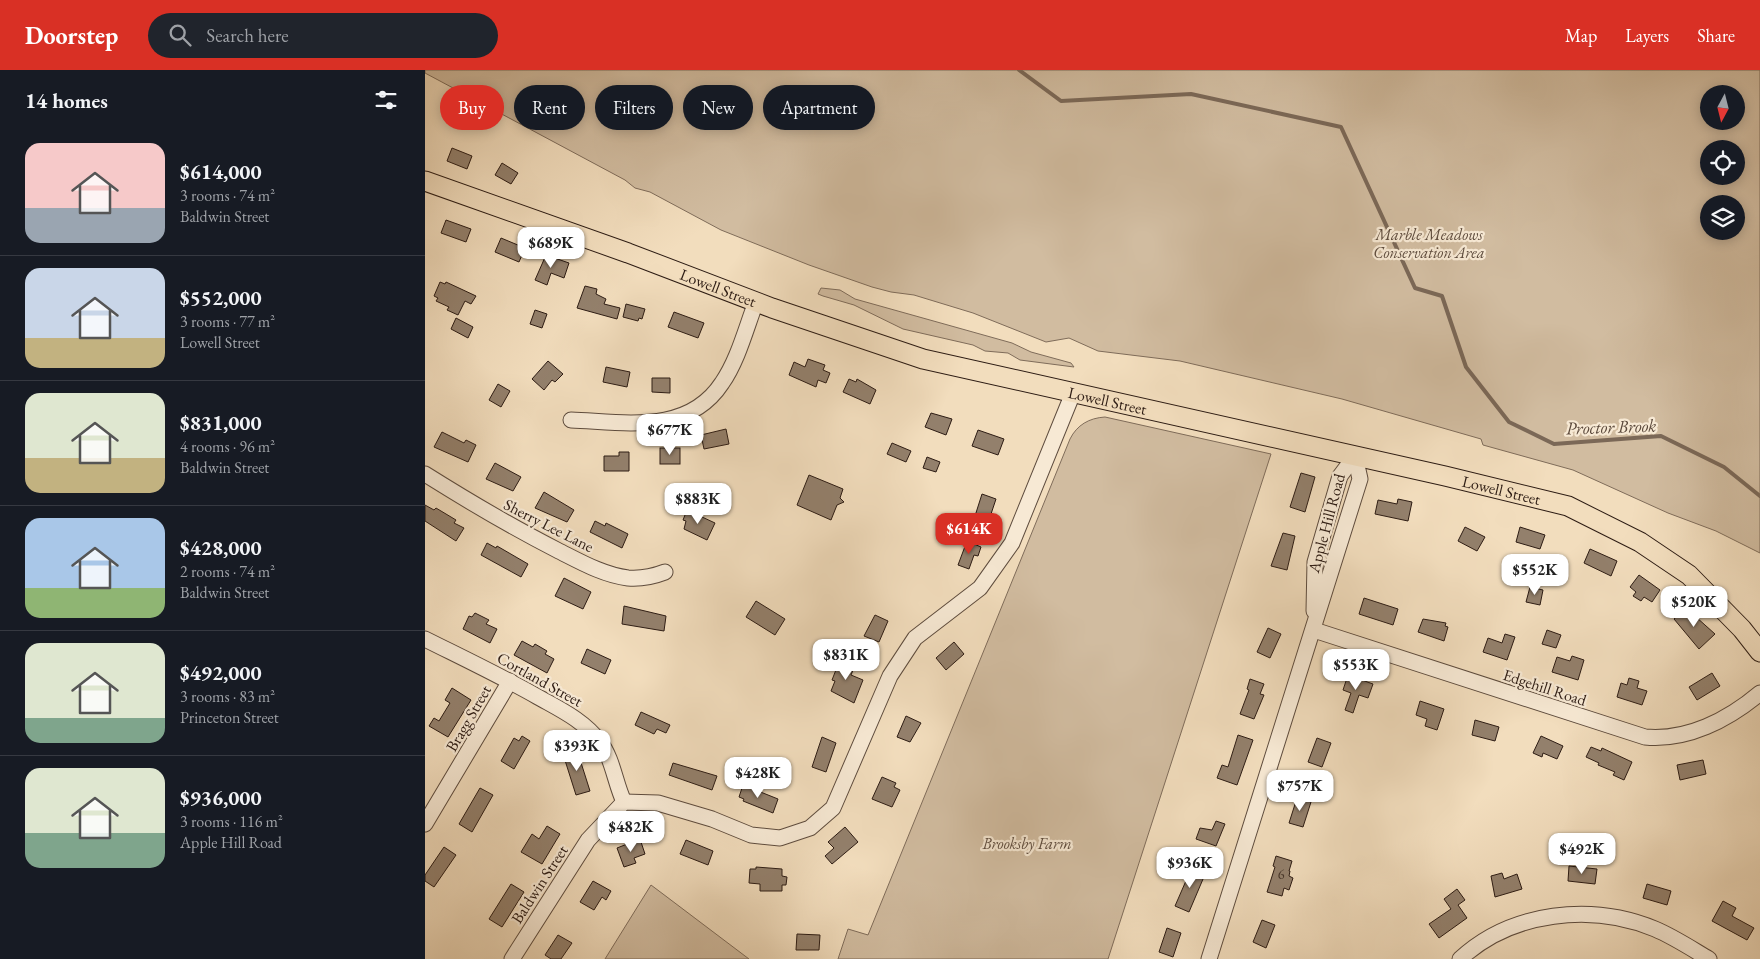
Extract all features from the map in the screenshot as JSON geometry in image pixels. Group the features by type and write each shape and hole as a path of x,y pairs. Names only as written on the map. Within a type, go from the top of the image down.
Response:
{"main road":[{"name":"Lowell Street","path":"425,181 628,253 756,302 923,359 1568,506 1640,542 1689,575 1742,629 1760,652"}],"street":[{"path":"571,420 653,423 690,413 708,401 723,382 756,302"},
{"path":"624,802 658,803 751,835 780,838 810,828 833,808 895,668 915,638 980,588 1012,542 1073,393"},
{"name":"Apple Hill Road","path":"1209,959 1314,630 1315,562 1340,476 1355,456"},
{"name":"Sherry Lee Lane","path":"425,474 492,515 599,570 625,578 639,579 652,578 665,572"},
{"name":"Edgehill Road","path":"1314,630 1645,737 1662,738 1695,732 1760,693"},
{"name":"Cortland Street","path":"425,639 510,681 580,720 601,743 611,764 617,787 624,802"},
{"name":"Bragg Street","path":"425,824 510,681"},
{"name":"Baldwin Street","path":"512,959 588,840 624,802"},
{"path":"1460,959 1485,940 1508,929 1540,919 1582,914 1607,915 1648,926 1709,959"}],"green space":[{"name":"Marble Meadows Conservation Area","path":"425,70 1760,70 1760,553 1716,531 1668,513 1573,470 1483,445 1481,439 1342,399 1180,361 1098,351 1069,338 1046,342 973,313 914,295 872,287 809,265 721,230 650,192 635,188 625,180 532,130 585,130 585,85 514,85 514,121 504,115 504,85 447,85 425,73"},
{"path":"821,288 840,290 855,299 1012,343 1031,352 1071,363 1074,367 1020,360 1008,353 985,351 973,345 903,329 854,305 818,294"},
{"name":"Brooksby Farm","path":"1105,417 1271,454 1108,959 838,959 848,929 868,935 1070,439 1084,423"},
{"path":"651,885 663,894 749,959 605,959"}],"building":[{"path":"452,148 472,156 467,169 447,161"},
{"path":"502,163 518,173 511,184 495,175"},
{"path":"446,220 471,229 466,242 441,233"},
{"path":"501,238 525,248 519,262 495,252"},
{"path":"546,255 569,263 564,278 551,273 547,285 535,280"},
{"path":"440,282 445,284 446,282 476,296 471,304 465,301 458,315 447,310 449,307 436,301 438,298 434,296"},
{"path":"585,286 597,289 596,294 606,299 604,304 620,308 617,319 577,308"},
{"path":"626,304 645,309 642,319 639,318 638,321 623,317"},
{"path":"535,310 547,314 542,328 530,324"},
{"path":"674,312 704,323 698,338 668,327"},
{"path":"456,318 473,327 468,338 451,329"},
{"path":"808,359 825,365 823,370 830,373 826,383 818,380 816,387 789,375 794,362 805,367"},
{"path":"548,361 563,374 555,382 552,380 544,390 532,379"},
{"path":"606,367 630,372 627,387 603,382"},
{"path":"652,378 670,378 670,393 652,392"},
{"path":"849,379 856,382 857,379 876,390 870,404 843,392"},
{"path":"498,384 510,391 501,407 489,400"},
{"path":"931,413 952,419 946,435 925,427"},
{"path":"726,429 729,444 704,449 701,435"},
{"path":"978,430 1004,439 998,455 972,446"},
{"path":"442,432 464,443 466,440 476,445 468,462 434,447"},
{"path":"892,443 911,451 906,462 887,454"},
{"path":"660,448 680,448 680,464 660,464"},
{"path":"619,452 629,452 629,471 604,471 604,456 619,456"},
{"path":"927,457 940,462 936,472 923,468"},
{"path":"495,463 521,477 513,491 486,479"},
{"path":"1301,473 1315,477 1305,512 1290,507"},
{"path":"809,475 843,489 840,498 844,502 837,505 831,520 797,505"},
{"path":"544,492 574,510 567,522 535,508"},
{"path":"982,494 996,499 989,520 975,516"},
{"path":"1398,499 1412,502 1408,521 1375,514 1378,500 1397,504"},
{"path":"425,505 434,510 436,508 456,520 454,523 464,528 456,541 425,521"},
{"path":"687,510 715,523 707,540 684,529 686,521 683,520"},
{"path":"595,521 605,526 606,523 628,534 622,548 590,532"},
{"path":"1465,527 1485,537 1477,551 1458,541"},
{"path":"1520,527 1545,535 1540,549 1516,542"},
{"path":"1283,533 1295,536 1287,570 1271,566"},
{"path":"967,541 981,547 978,556 974,555 969,569 958,565"},
{"path":"487,543 496,548 497,546 528,564 521,577 481,555"},
{"path":"1590,549 1617,561 1611,576 1584,563"},
{"path":"1639,575 1660,590 1652,602 1644,597 1641,601 1633,596 1636,592 1630,587"},
{"path":"564,578 591,592 583,609 555,596"},
{"path":"1530,587 1543,590 1540,605 1526,602"},
{"path":"1364,598 1398,609 1393,625 1359,614"},
{"path":"756,601 785,619 775,635 746,617"},
{"path":"624,606 666,616 664,631 622,624"},
{"path":"1686,608 1715,634 1699,649 1674,619"},
{"path":"475,613 489,620 486,624 497,629 490,643 463,629 469,616 472,617"},
{"path":"875,615 888,621 879,642 864,636"},
{"path":"1423,619 1446,623 1445,626 1448,627 1444,641 1418,632"},
{"path":"1268,628 1281,634 1270,658 1257,652"},
{"path":"1547,630 1561,635 1556,648 1542,644"},
{"path":"1505,634 1515,637 1507,660 1483,652 1488,638 1502,643"},
{"path":"522,641 533,647 535,644 547,651 545,654 554,659 547,673 514,655"},
{"path":"954,642 964,654 946,670 936,658"},
{"path":"587,649 611,660 605,674 581,663"},
{"path":"1572,656 1584,660 1578,680 1552,672 1557,657 1570,661"},
{"path":"841,657 856,663 851,675 863,680 854,703 831,691 835,681 832,680"},
{"path":"1712,673 1720,686 1697,700 1689,687"},
{"path":"1348,675 1373,684 1368,698 1359,695 1353,713 1345,710 1351,693 1343,690"},
{"path":"1629,678 1639,681 1637,688 1647,691 1642,705 1617,697 1621,683 1627,685"},
{"path":"1250,679 1264,684 1260,694 1264,695 1254,719 1240,714 1249,690 1247,689"},
{"path":"452,688 471,700 448,737 429,726 434,718 439,721 450,703 445,700"},
{"path":"1420,701 1444,709 1437,730 1425,726 1427,719 1416,715"},
{"path":"641,712 670,725 666,733 657,729 654,734 635,725"},
{"path":"906,716 921,723 910,742 897,737"},
{"path":"1475,720 1499,727 1495,741 1472,735"},
{"path":"1238,735 1253,740 1237,785 1217,778 1222,765 1228,767"},
{"path":"522,736 530,741 514,769 501,761 514,738 519,741"},
{"path":"1541,736 1563,746 1557,759 1543,753 1542,757 1533,753"},
{"path":"822,737 836,743 826,772 812,767"},
{"path":"1317,738 1331,743 1322,767 1308,762"},
{"path":"1591,747 1601,751 1602,748 1632,762 1624,780 1613,775 1615,772 1598,765 1599,763 1586,757"},
{"path":"577,750 590,791 576,795 563,754"},
{"path":"1703,760 1706,774 1680,780 1677,765"},
{"path":"673,763 717,776 712,790 669,775"},
{"path":"882,777 896,783 894,787 900,790 892,807 872,799"},
{"path":"743,785 778,799 773,813 743,801 744,799 739,797"},
{"path":"480,788 493,795 472,832 459,824"},
{"path":"1297,798 1311,802 1303,827 1289,823"},
{"path":"1216,821 1225,824 1216,846 1196,839 1200,828 1212,830"},
{"path":"547,826 560,834 542,864 521,852 532,834 539,839"},
{"path":"845,827 858,842 832,864 825,856 834,848 828,842"},
{"path":"640,839 645,854 634,858 636,863 624,867 617,848"},
{"path":"686,840 713,851 708,865 680,854"},
{"path":"444,847 456,855 434,887 425,881 425,875"},
{"path":"1276,856 1292,861 1289,876 1293,878 1289,890 1284,888 1282,896 1267,892 1275,867 1273,866"},
{"path":"1569,866 1597,869 1595,884 1568,881"},
{"path":"756,867 782,869 782,876 787,877 786,885 782,885 782,891 760,891 760,884 749,883 750,869 756,869"},
{"path":"1192,867 1206,872 1189,912 1175,906"},
{"path":"1502,873 1504,879 1517,874 1522,889 1495,897 1491,876"},
{"path":"593,881 611,891 606,900 602,897 594,910 580,902"},
{"path":"511,884 524,892 502,927 489,919"},
{"path":"1647,884 1671,891 1667,905 1643,898"},
{"path":"1457,889 1465,900 1458,905 1467,918 1439,938 1429,924 1451,909 1444,899"},
{"path":"1723,901 1736,908 1732,916 1754,928 1747,940 1712,921"},
{"path":"1262,920 1275,925 1266,948 1253,942"},
{"path":"1167,928 1181,933 1173,957 1159,952"},
{"path":"797,934 820,935 819,950 796,950"},
{"path":"558,935 572,943 561,959 551,959 545,955"}],"waterway":[{"name":"Proctor Brook","path":"1019,70 1061,101 1191,94 1341,127 1415,288 1442,296 1466,367 1509,422 1554,444 1661,436 1724,467 1760,496"}]}
